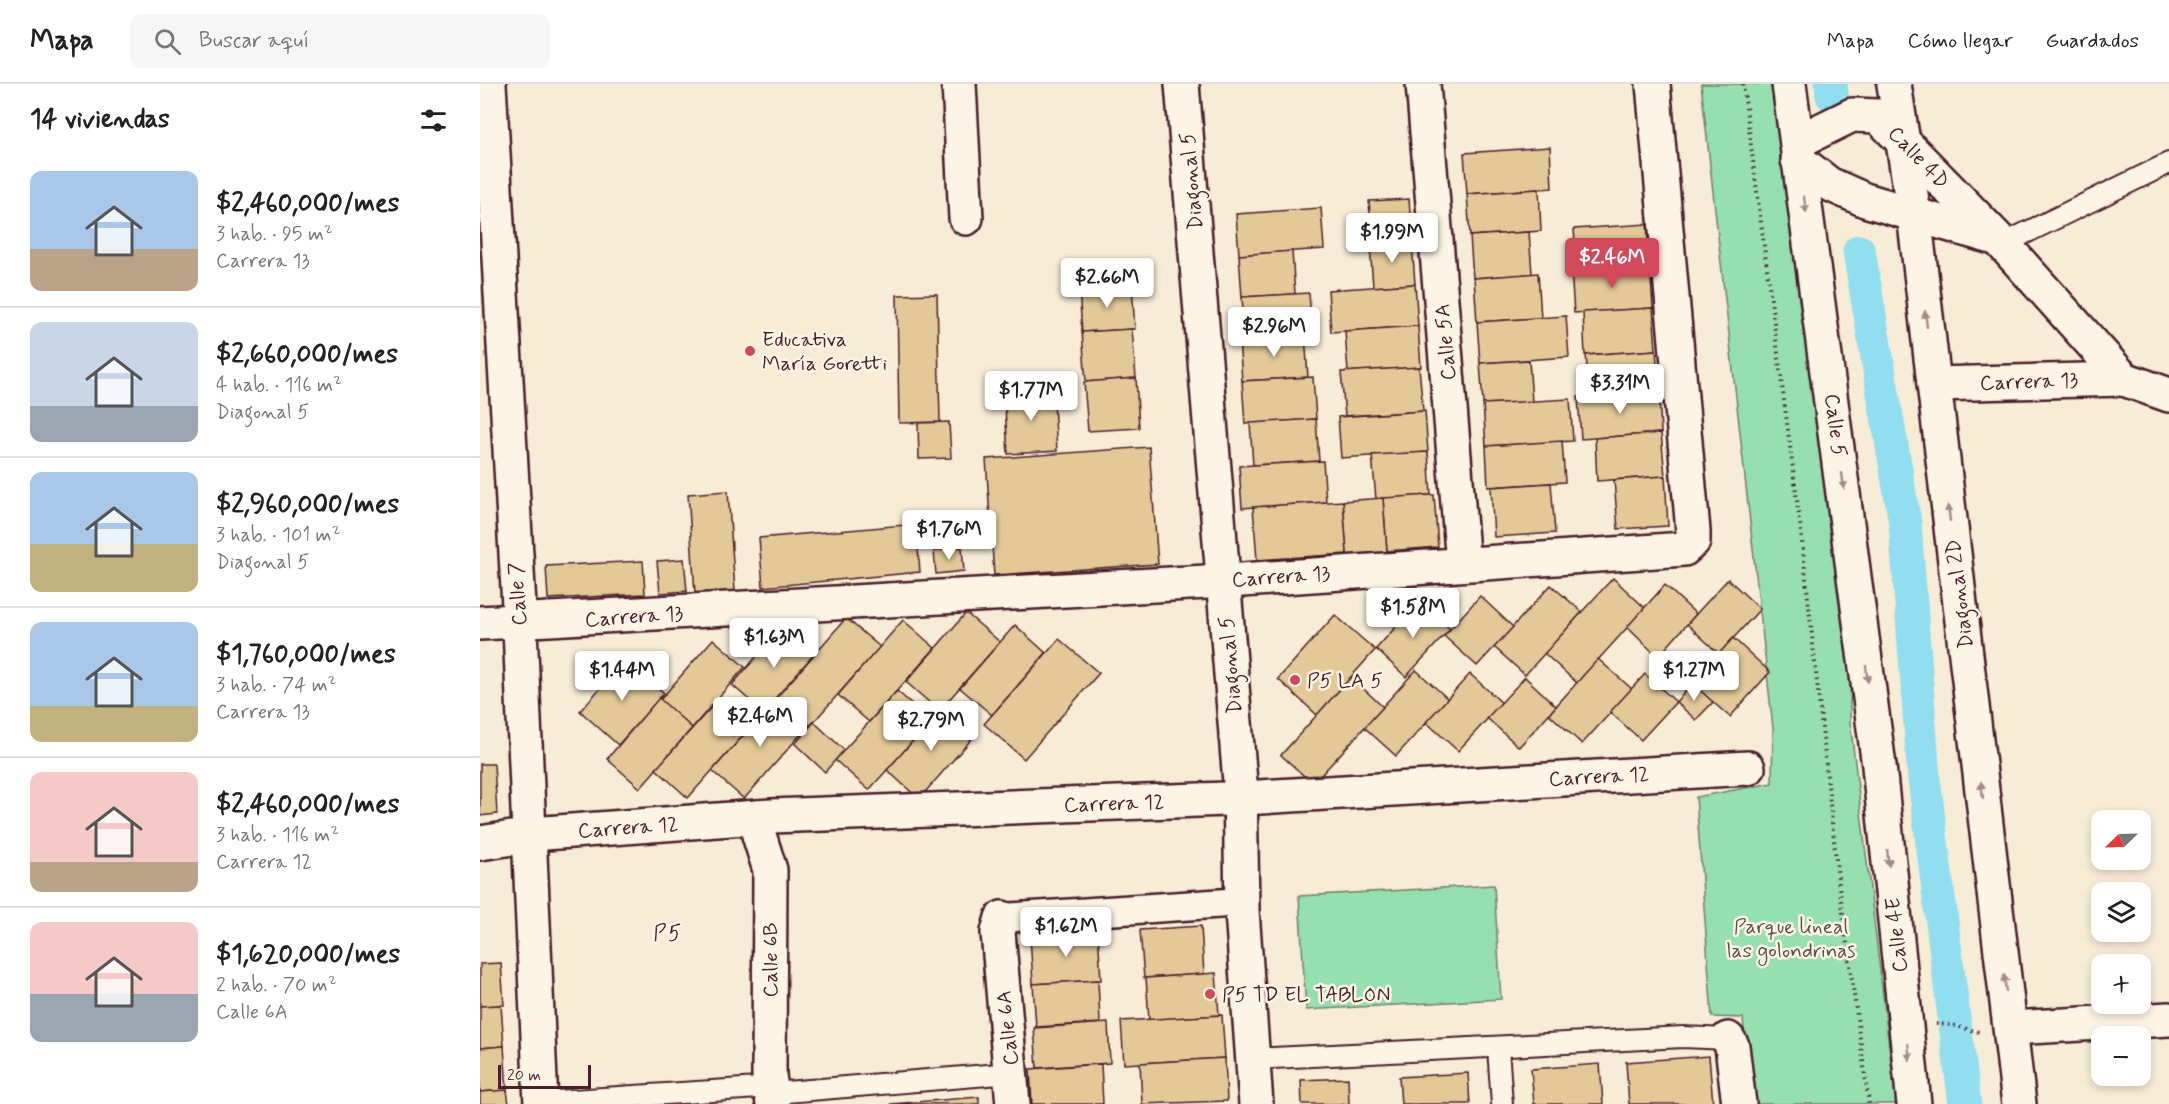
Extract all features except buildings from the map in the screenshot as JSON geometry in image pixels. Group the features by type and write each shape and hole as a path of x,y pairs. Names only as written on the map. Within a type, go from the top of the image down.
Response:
{"street":[{"name":"Calle 7","path":"489,84 519,623 541,1103"},
{"path":"959,84 966,218"},
{"name":"Diagonal 5","path":"1182,84 1241,798 1242,902 1256,1104"},
{"name":"Calle 5A","path":"1423,84 1463,564"},
{"name":"Carrera 13","path":"480,623 519,623 1224,580 1678,550 1689,546 1693,541 1653,84"},
{"name":"Calle 5","path":"1789,84 1805,144 1833,403 1879,766"},
{"name":"Diagonal 2D","path":"1894,84 1914,214 2019,1104"},
{"name":"Calle 4D","path":"1999,241 1865,200 1829,184 1805,144 1852,115 1878,116 1904,139 1999,241 2124,379 2169,395"},
{"name":"Carrera 13","path":"1934,384 2124,379"},
{"name":"Calle 4E","path":"1879,766 1914,1104"},
{"name":"Carrera 12","path":"480,843 529,835 758,817 1241,798 1748,768"},
{"name":"Calle 6B","path":"758,817 759,835 770,870 772,1096"},
{"path":"1002,918 1242,902"},
{"name":"Calle 6A","path":"1002,918 998,932 1012,1088"},
{"path":"2011,1028 2169,1019"},
{"path":"1728,1039 1732,1046 1739,1104"}],"lane":[{"path":"1999,241 2169,163"},
{"path":"1252,1059 1683,1037 1728,1039"},
{"path":"1498,1048 1502,1104"},
{"path":"541,1103 772,1096 786,1092 1012,1088"}],"path":[{"path":"1743,84 1800,523 1838,878 1869,1104"},
{"path":"1906,1023 1952,1025 1979,1032 2011,1028"}],"green space":[{"name":"Parque lineal las golondrinas","path":"1701,84 1789,84 1852,544 1850,721 1896,1104 1750,1104 1743,1018 1712,1017 1696,797 1772,783 1773,728"},
{"path":"1494,885 1501,999 1306,1010 1299,896"}],"waterway":[{"path":"1831,84 1832,95"},
{"path":"1859,251 1905,523 1924,779 1965,1104"}],"place":[{"name":"Educativa María Goretti","path":"750,351"},
{"name":"P5 LA 5","path":"1295,680"},
{"name":"P5 TD EL TABLON","path":"1210,994"}],"district":[{"name":"P5","path":"668,932"}]}
